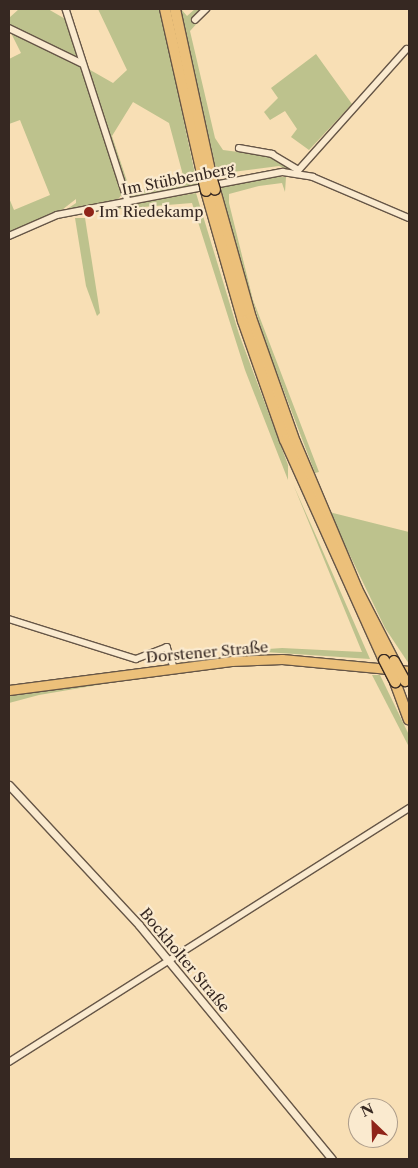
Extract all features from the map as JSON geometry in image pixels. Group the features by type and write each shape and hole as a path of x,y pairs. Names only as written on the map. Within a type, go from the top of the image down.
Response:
{"highway":[{"path":"165,9 243,321 285,440 389,660 405,685 409,709"},
{"path":"175,9 209,186"},
{"path":"405,685 409,720"}],"main road":[{"name":"Dorstener Straße","path":"9,690 174,667 282,659 409,671"}],"street":[{"path":"66,9 128,201"},
{"path":"195,20 206,9"},
{"path":"9,28 83,64"},
{"path":"297,171 407,50"},
{"name":"Im Stübbenberg","path":"239,148 272,154 297,171 409,218"},
{"name":"Im Stübbenberg","path":"9,236 57,215 272,173 297,171"},
{"path":"9,619 136,659 167,647 174,667"},
{"name":"Bockholter Straße","path":"9,785 168,960 332,1159"},
{"path":"9,1062 409,808"}],"green space":[{"path":"19,9 48,9 67,20 123,193 116,202 61,213 76,203 76,199 58,213 9,233 9,198 14,210 50,195 20,120 9,124 9,59 21,53 9,29 9,18"},
{"path":"98,9 160,9 198,188 130,200 85,67 113,83 127,70","holes":["133,102 169,123 184,179 131,193 112,136"]},
{"path":"181,9 187,16 195,9 210,9 190,31 215,138 223,150 276,157 292,164 292,171 279,166 217,174"},
{"path":"316,54 352,104 309,150 291,137 297,129 285,111 270,120 264,112 278,98 271,88"},
{"path":"271,177 286,177 285,192 282,183 259,186 229,194 229,203 253,300 319,472 315,473 266,344 227,217 221,187"},
{"path":"196,193 239,334 288,465 288,480 245,370 192,203 93,211"},
{"path":"75,218 85,218 100,313 97,316 86,286"},
{"path":"293,484 370,659 265,652 226,655 224,652 282,648 362,652"},
{"path":"329,512 409,532 409,664 385,628"},
{"path":"372,675 380,675 409,735 409,747"},
{"path":"145,677 39,695 9,703 9,696"}],"place":[{"name":"Im Riedekamp","path":"89,212"}]}
